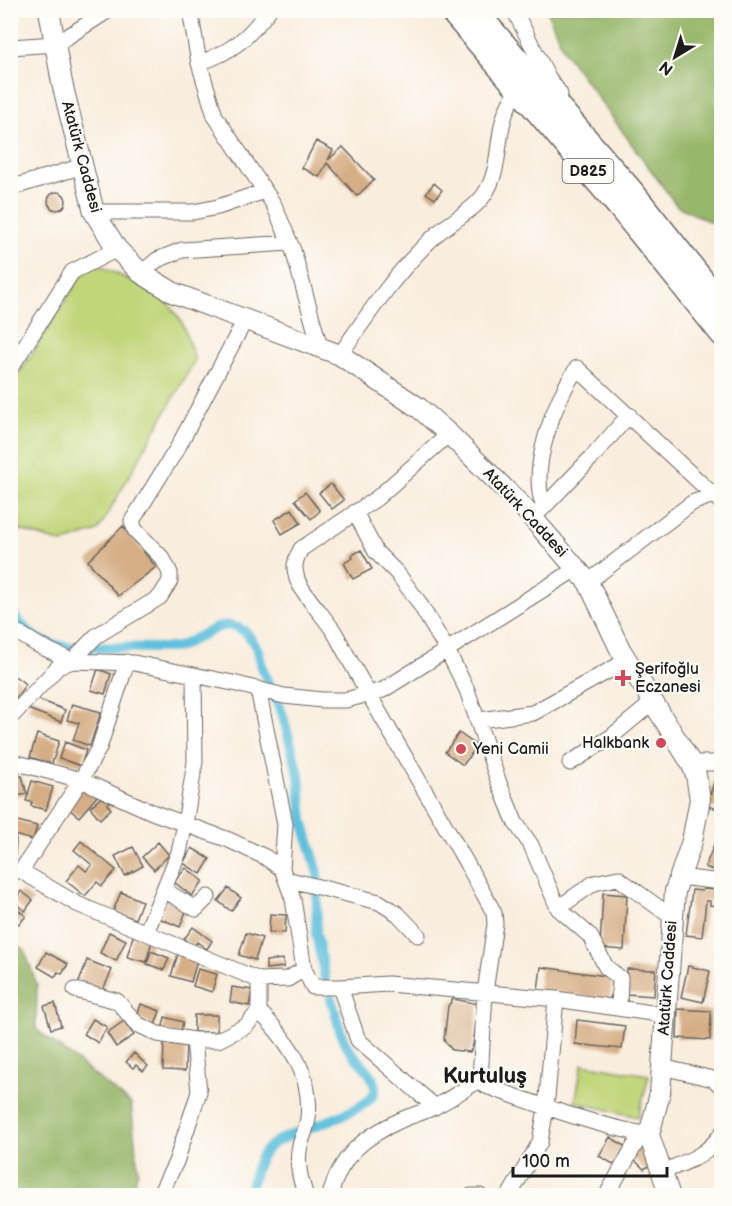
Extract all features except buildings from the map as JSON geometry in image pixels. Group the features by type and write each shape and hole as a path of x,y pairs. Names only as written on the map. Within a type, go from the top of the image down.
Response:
{"highway":[{"name":"D825","path":"450,10 617,205 722,334"},
{"name":"D825","path":"475,10 633,192 722,304"}],"main road":[{"name":"Atatürk Caddesi","path":"49,10 62,83 94,212 117,249 141,273 174,294 340,355 419,408 538,512 582,575 628,660 691,763 696,775 700,799 692,841 675,891 660,1093 645,1134"},
{"path":"645,1134 670,1196"}],"street":[{"path":"10,47 56,44 109,10"},
{"path":"190,10 200,63 215,116 274,205 290,243 320,347"},
{"path":"200,63 237,46 268,10"},
{"path":"514,10 548,77 633,192"},
{"path":"340,355 372,307 401,270 438,233 483,196 493,178 504,114 518,91"},
{"path":"10,188 83,166"},
{"path":"94,212 194,212 218,207 265,191"},
{"path":"141,273 157,260 183,250 290,243"},
{"path":"10,369 72,272 117,249"},
{"path":"10,718 58,668 72,661 96,636 160,597 170,581 170,573 163,559 135,530 132,521 178,447 245,320"},
{"path":"538,512 538,472 555,409 565,386 577,368 719,497"},
{"path":"538,512 594,455 629,415"},
{"path":"449,434 377,498 301,549 295,561 298,580 333,632 367,695 433,803 494,913 495,924 485,992 480,1080 486,1086 546,1108 615,1129 645,1134 609,1191 609,1196"},
{"path":"10,628 38,645 72,661 127,662 284,696 346,700 382,690 447,650 582,575 692,503 719,497"},
{"path":"355,512 376,552 397,573 418,601 447,650 479,720 499,783 515,822 531,845 558,908 590,936 606,967 620,978 619,1008"},
{"path":"479,720 533,713 628,660"},
{"path":"127,662 99,748 81,780 16,870 76,904 259,981 288,979 304,969"},
{"path":"146,933 179,852 185,824 195,762 194,675"},
{"path":"262,690 285,824 284,874 293,898 304,969 313,987 388,984 555,999 665,1015"},
{"path":"570,763 611,737 653,702"},
{"path":"10,761 81,780 152,812 229,840 265,857 284,874 308,884 379,902 398,914 418,935"},
{"path":"691,763 722,763"},
{"path":"679,877 722,882"},
{"path":"558,908 594,883 618,878 673,918"},
{"path":"164,890 196,909 208,897"},
{"path":"75,990 117,1001 137,1024 158,1034 218,1041 246,1026 259,1011 259,981"},
{"path":"340,987 358,1040 435,1107"},
{"path":"509,1196 540,1142 546,1108 555,999"},
{"path":"259,1011 278,1030 301,1064 307,1089 306,1126 300,1149 299,1175 306,1196"},
{"path":"159,1196 176,1162 194,1114 199,1092 194,1040"},
{"path":"662,1067 719,1078"},
{"path":"330,1196 334,1177 352,1151 367,1139 401,1120 435,1107 480,1080"},
{"path":"662,1172 693,1159 714,1145 722,1133"},
{"path":"471,1196 480,1196"}],"green space":[{"path":"547,11 721,11 721,227 677,206 565,53"},
{"path":"90,261 163,296 182,322 195,360 98,531 62,543 14,528 11,523 10,389"},
{"path":"10,943 24,949 37,985 36,1029 131,1104 138,1171 131,1195 11,1195"},
{"path":"582,1064 649,1075 638,1117 575,1102"}],"waterway":[{"path":"10,611 22,626 40,640 66,647 179,647 216,628 227,625 247,633 258,650 263,671 282,713 299,775 303,821 318,873 316,933 325,978"},
{"path":"249,1196 263,1153 274,1143 349,1112 372,1096 375,1088 371,1075 345,1043 331,999"}],"place":[{"name":"Şerifoğlu Eczanesi","path":"623,678"},
{"name":"Halkbank","path":"661,743"},
{"name":"Yeni Camii","path":"461,749"}],"district":[{"name":"Kurtuluş","path":"485,1076"}]}
